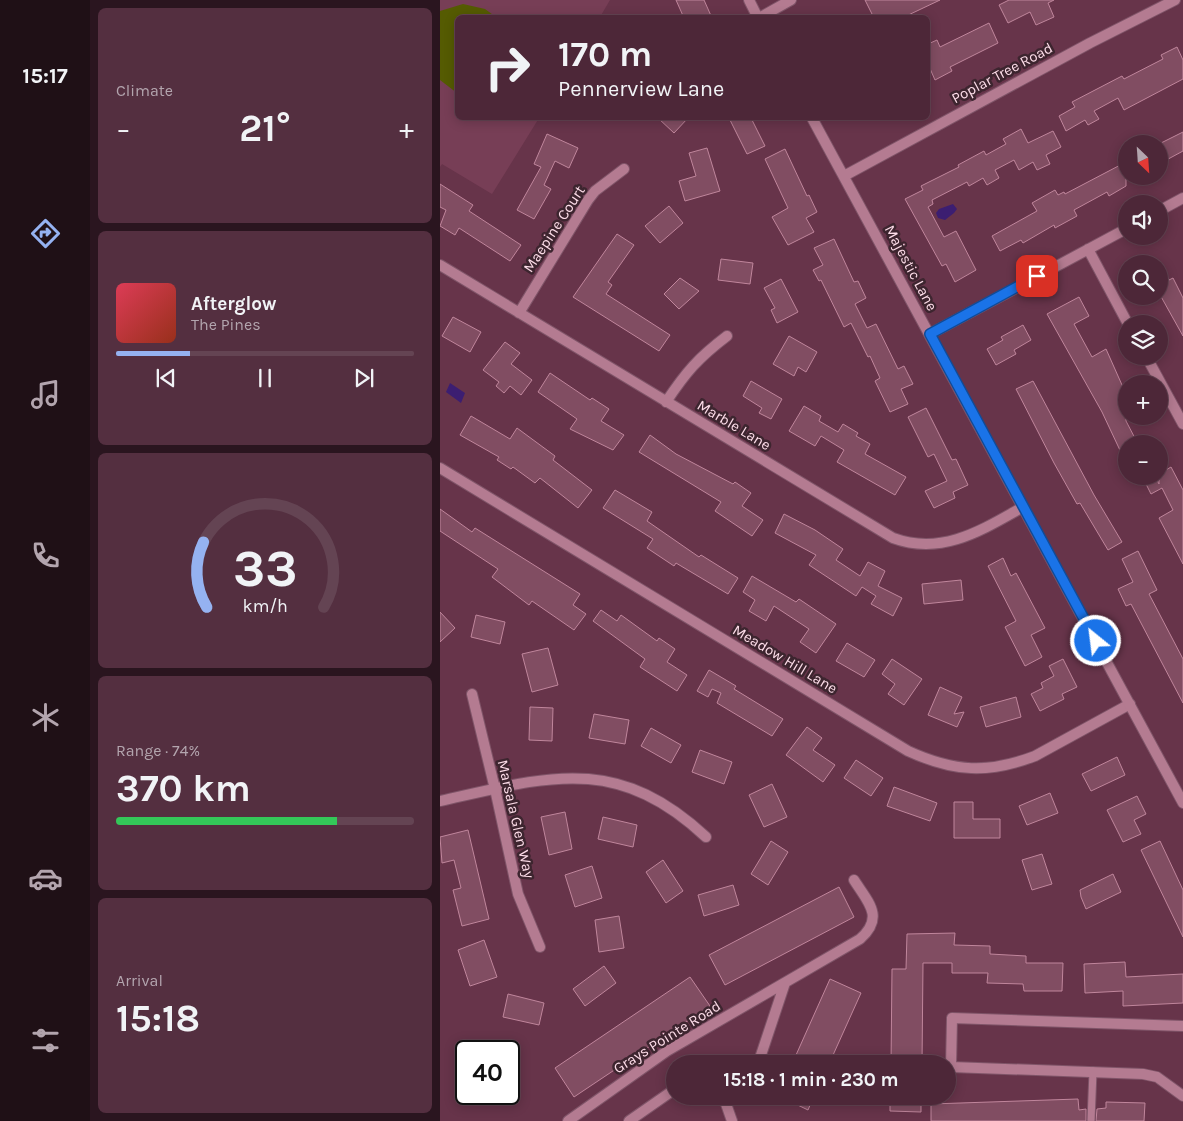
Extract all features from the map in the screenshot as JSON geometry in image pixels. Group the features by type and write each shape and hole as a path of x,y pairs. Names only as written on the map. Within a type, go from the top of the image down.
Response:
{"street":[{"path":"749,0 757,15"},
{"path":"764,15 791,0"},
{"name":"Poplar Tree Road","path":"844,176 1090,43 1176,0"},
{"name":"Majestic Lane","path":"813,120 1183,802"},
{"name":"Maepine Court","path":"519,313 588,200 595,191 624,169"},
{"path":"1168,206 1183,198"},
{"path":"930,334 1118,232"},
{"path":"1088,249 1123,315"},
{"name":"Marble Lane","path":"440,265 884,533 903,541 932,544 962,539 1023,506"},
{"path":"666,402 686,371 702,355 727,336"},
{"path":"1151,365 1183,424"},
{"name":"Meadow Hill Lane","path":"440,468 908,751 933,762 970,769 989,768 1019,762 1035,756 1130,704"},
{"name":"Marsala Glen Way","path":"472,694 518,894 540,947"},
{"path":"440,801 543,778 566,777 602,781 649,796 688,821 706,837"},
{"name":"Grays Pointe Road","path":"568,1121 667,1051 860,939 870,930 874,920 872,908 854,880"},
{"path":"761,1055 785,983"},
{"path":"1183,1026 952,1018 951,1067 1133,1073 1157,1078 1183,1096"},
{"path":"629,1121 666,1095"},
{"path":"729,1105 732,1121"}],"lane":[{"path":"1091,1121 1093,1071"}],"shaded area":[{"path":"440,0 610,0 601,15 455,15 455,120 538,120 492,194 442,164 440,167"},
{"path":"463,4 485,9 493,15 455,15 455,91 440,80 440,11"},
{"path":"953,204 957,209 954,213 945,220 938,218 936,213 939,209"},
{"path":"450,383 465,393 461,403 446,392"}],"building":[{"path":"676,0 704,0 711,15 683,15"},
{"path":"865,0 940,0 908,15 872,15"},
{"path":"1009,0 1054,0 1048,3 1054,17 1036,25 1030,12 1008,23 999,5"},
{"path":"989,23 998,43 950,67 952,71 935,80 930,69 930,43 937,40 940,47"},
{"path":"1177,47 1183,60 1183,79 1124,110 1118,98 1094,111 1099,119 1088,125 1085,120 1066,131 1059,116 1075,107 1072,102 1122,76 1124,79 1163,59 1161,55"},
{"path":"660,120 686,120 674,133"},
{"path":"730,120 752,120 765,146 747,154"},
{"path":"1021,129 1028,143 1053,131 1061,147 1046,155 1050,164 1037,170 1033,162 1019,170 1014,160 995,170 999,178 987,185 983,178 969,186 967,182 932,200 933,204 928,207 944,237 956,231 976,270 955,282 946,264 942,266 905,199 923,190 921,186 959,167 958,165 984,151 986,155 1006,144 1003,139"},
{"path":"1183,132 1183,151 1168,159 1168,140"},
{"path":"547,134 578,148 569,168 555,161 544,185 551,189 534,219 517,210 541,167 534,164"},
{"path":"707,148 720,191 685,201 679,181 696,176 689,153"},
{"path":"785,149 807,196 809,195 817,212 806,218 814,232 788,245 772,217 788,208 765,159"},
{"path":"1118,166 1118,185 1126,185 1109,196 1107,192 1074,210 1077,216 1055,228 1054,225 1023,243 1021,240 1000,251 992,236 1037,211 1032,203 1055,190 1058,195 1064,192 1065,194"},
{"path":"440,184 473,205 469,211 521,245 510,261 459,228 455,235 440,226 446,210 440,207"},
{"path":"669,206 683,223 660,243 645,226"},
{"path":"617,234 634,245 608,282 612,285 606,294 670,335 659,351 573,297"},
{"path":"834,239 854,282 858,281 866,298 855,304 867,328 876,324 898,369 904,366 913,384 901,389 908,404 890,412 875,381 880,378 870,356 868,357 851,323 844,327 821,280 819,281 813,270 823,265 814,248"},
{"path":"721,259 753,263 750,284 718,280"},
{"path":"680,278 699,291 679,309 664,294"},
{"path":"1168,278 1169,280 1173,278 1183,298 1183,336 1166,305 1168,305"},
{"path":"781,279 798,312 777,323 771,310 775,308 764,288"},
{"path":"1079,297 1089,316 1074,324 1092,357 1106,349 1118,376 1118,425 1128,425 1133,435 1118,435 1118,446 1102,412 1047,314"},
{"path":"453,317 481,332 470,352 442,336"},
{"path":"1023,325 1031,340 1014,350 1016,354 996,365 987,349 1003,340 1001,337"},
{"path":"789,336 817,352 806,372 798,367 794,376 773,364"},
{"path":"505,342 520,353 511,364 532,380 521,395 510,386 504,393 496,386 499,382 483,370"},
{"path":"550,373 590,400 592,398 609,409 601,421 624,435 613,450 570,429 577,419 538,392"},
{"path":"751,381 782,399 771,419 759,413 762,408 743,396"},
{"path":"1033,381 1094,495 1122,542 1108,550 1080,503 1077,504 1016,389"},
{"path":"804,406 821,416 819,421 838,432 843,424 858,433 856,436 870,444 865,454 906,477 895,495 837,462 844,450 821,436 815,446 789,431"},
{"path":"926,408 952,460 956,459 968,485 953,492 955,498 934,508 925,491 947,481 934,454 928,457 908,417"},
{"path":"471,416 510,439 517,428 555,456 553,460 592,490 578,508 540,478 535,483 513,467 511,469 497,460 499,457 460,435"},
{"path":"650,435 676,454 733,484 735,482 751,493 742,506 763,520 752,536 715,511 721,502 639,452"},
{"path":"1171,467 1183,490 1183,564 1159,518 1173,510 1162,488 1151,494 1146,485 1168,485 1168,469"},
{"path":"615,490 652,512 647,521 699,557 701,555 738,578 728,594 676,563 674,566 647,548 653,539 603,508"},
{"path":"440,509 472,532 475,528 580,594 573,605 586,614 574,630 532,601 529,605 492,577 498,569 440,531"},
{"path":"784,514 815,530 843,549 836,560 860,576 868,562 885,571 878,586 902,598 893,616 871,604 876,596 862,587 856,596 809,565 816,555 775,533"},
{"path":"1138,551 1157,590 1149,594 1183,659 1183,703 1131,604 1126,606 1118,589 1133,582 1122,559"},
{"path":"1003,558 1011,576 1016,573 1045,628 1031,635 1042,657 1025,666 1005,627 1016,621 988,566"},
{"path":"752,576 796,602 799,599 836,624 816,653 800,642 809,629 774,606 766,621 749,611 755,600 743,592"},
{"path":"961,580 963,600 924,604 922,584"},
{"path":"601,610 617,621 621,615 657,641 659,638 675,649 667,662 687,675 677,691 640,667 645,659 593,621"},
{"path":"440,612 455,628 440,642"},
{"path":"476,615 505,622 500,644 471,637"},
{"path":"847,643 875,660 864,677 836,661"},
{"path":"548,648 558,685 532,692 522,654"},
{"path":"892,659 922,679 904,705 888,694 895,684 882,674"},
{"path":"1063,659 1077,687 1062,694 1064,699 1040,711 1031,694 1043,688 1041,683 1054,676 1049,666"},
{"path":"709,670 736,686 734,689 783,719 772,736 717,703 721,693 712,689 708,697 697,691"},
{"path":"940,687 962,697 954,714 964,712 957,727 928,715"},
{"path":"1016,697 1021,717 986,727 980,707"},
{"path":"530,707 553,708 552,741 529,740"},
{"path":"594,714 629,720 625,744 589,738"},
{"path":"807,727 822,738 813,750 835,765 823,782 786,755"},
{"path":"651,728 681,745 671,763 641,746"},
{"path":"700,750 732,762 724,784 692,772"},
{"path":"1117,757 1125,775 1091,791 1082,774"},
{"path":"856,760 883,778 871,796 844,778"},
{"path":"772,784 787,817 764,827 749,795"},
{"path":"894,787 937,803 930,821 887,806"},
{"path":"1050,793 1058,813 1027,825 1019,806"},
{"path":"1137,796 1146,814 1134,820 1141,834 1123,842 1107,810"},
{"path":"954,802 973,802 973,819 1000,819 1000,838 954,838"},
{"path":"565,812 572,849 549,855 541,817"},
{"path":"603,817 637,825 633,847 598,839"},
{"path":"468,830 489,919 462,926 453,890 461,888 454,860 442,863 440,837"},
{"path":"771,841 788,852 768,885 751,874"},
{"path":"1160,841 1183,890 1183,937 1141,850"},
{"path":"1042,854 1052,884 1032,890 1022,860"},
{"path":"663,860 683,891 666,903 646,872"},
{"path":"592,866 602,898 575,907 565,875"},
{"path":"1113,874 1121,892 1086,909 1080,890"},
{"path":"733,885 739,905 704,916 698,895"},
{"path":"839,887 854,917 725,985 709,955"},
{"path":"619,916 624,948 599,952 595,920"},
{"path":"955,933 954,945 990,946 990,954 1026,956 1026,963 1063,963 1062,991 1024,991 1023,984 987,983 988,973 952,973 952,963 923,963 922,1055 891,1055 892,969 906,969 907,934"},
{"path":"484,940 497,977 470,986 458,950"},
{"path":"1125,962 1126,977 1183,974 1183,1003 1123,1006 1123,991 1085,993 1084,964"},
{"path":"604,966 616,983 585,1006 573,989"},
{"path":"690,977 710,1006 574,1097 555,1068"},
{"path":"830,979 861,993 833,1055 796,1055"},
{"path":"508,994 544,1003 539,1025 503,1017"},
{"path":"1078,1099 1079,1110 1086,1109 1086,1121 931,1121 931,1105 956,1105 956,1103"},
{"path":"1106,1102 1145,1103 1144,1121 1096,1121 1097,1109 1106,1108"},
{"path":"798,1105 810,1105 808,1110"},
{"path":"890,1105 921,1105 921,1112 890,1111"}],"route":[{"path":"1037,276 930,334 1096,641"}]}
